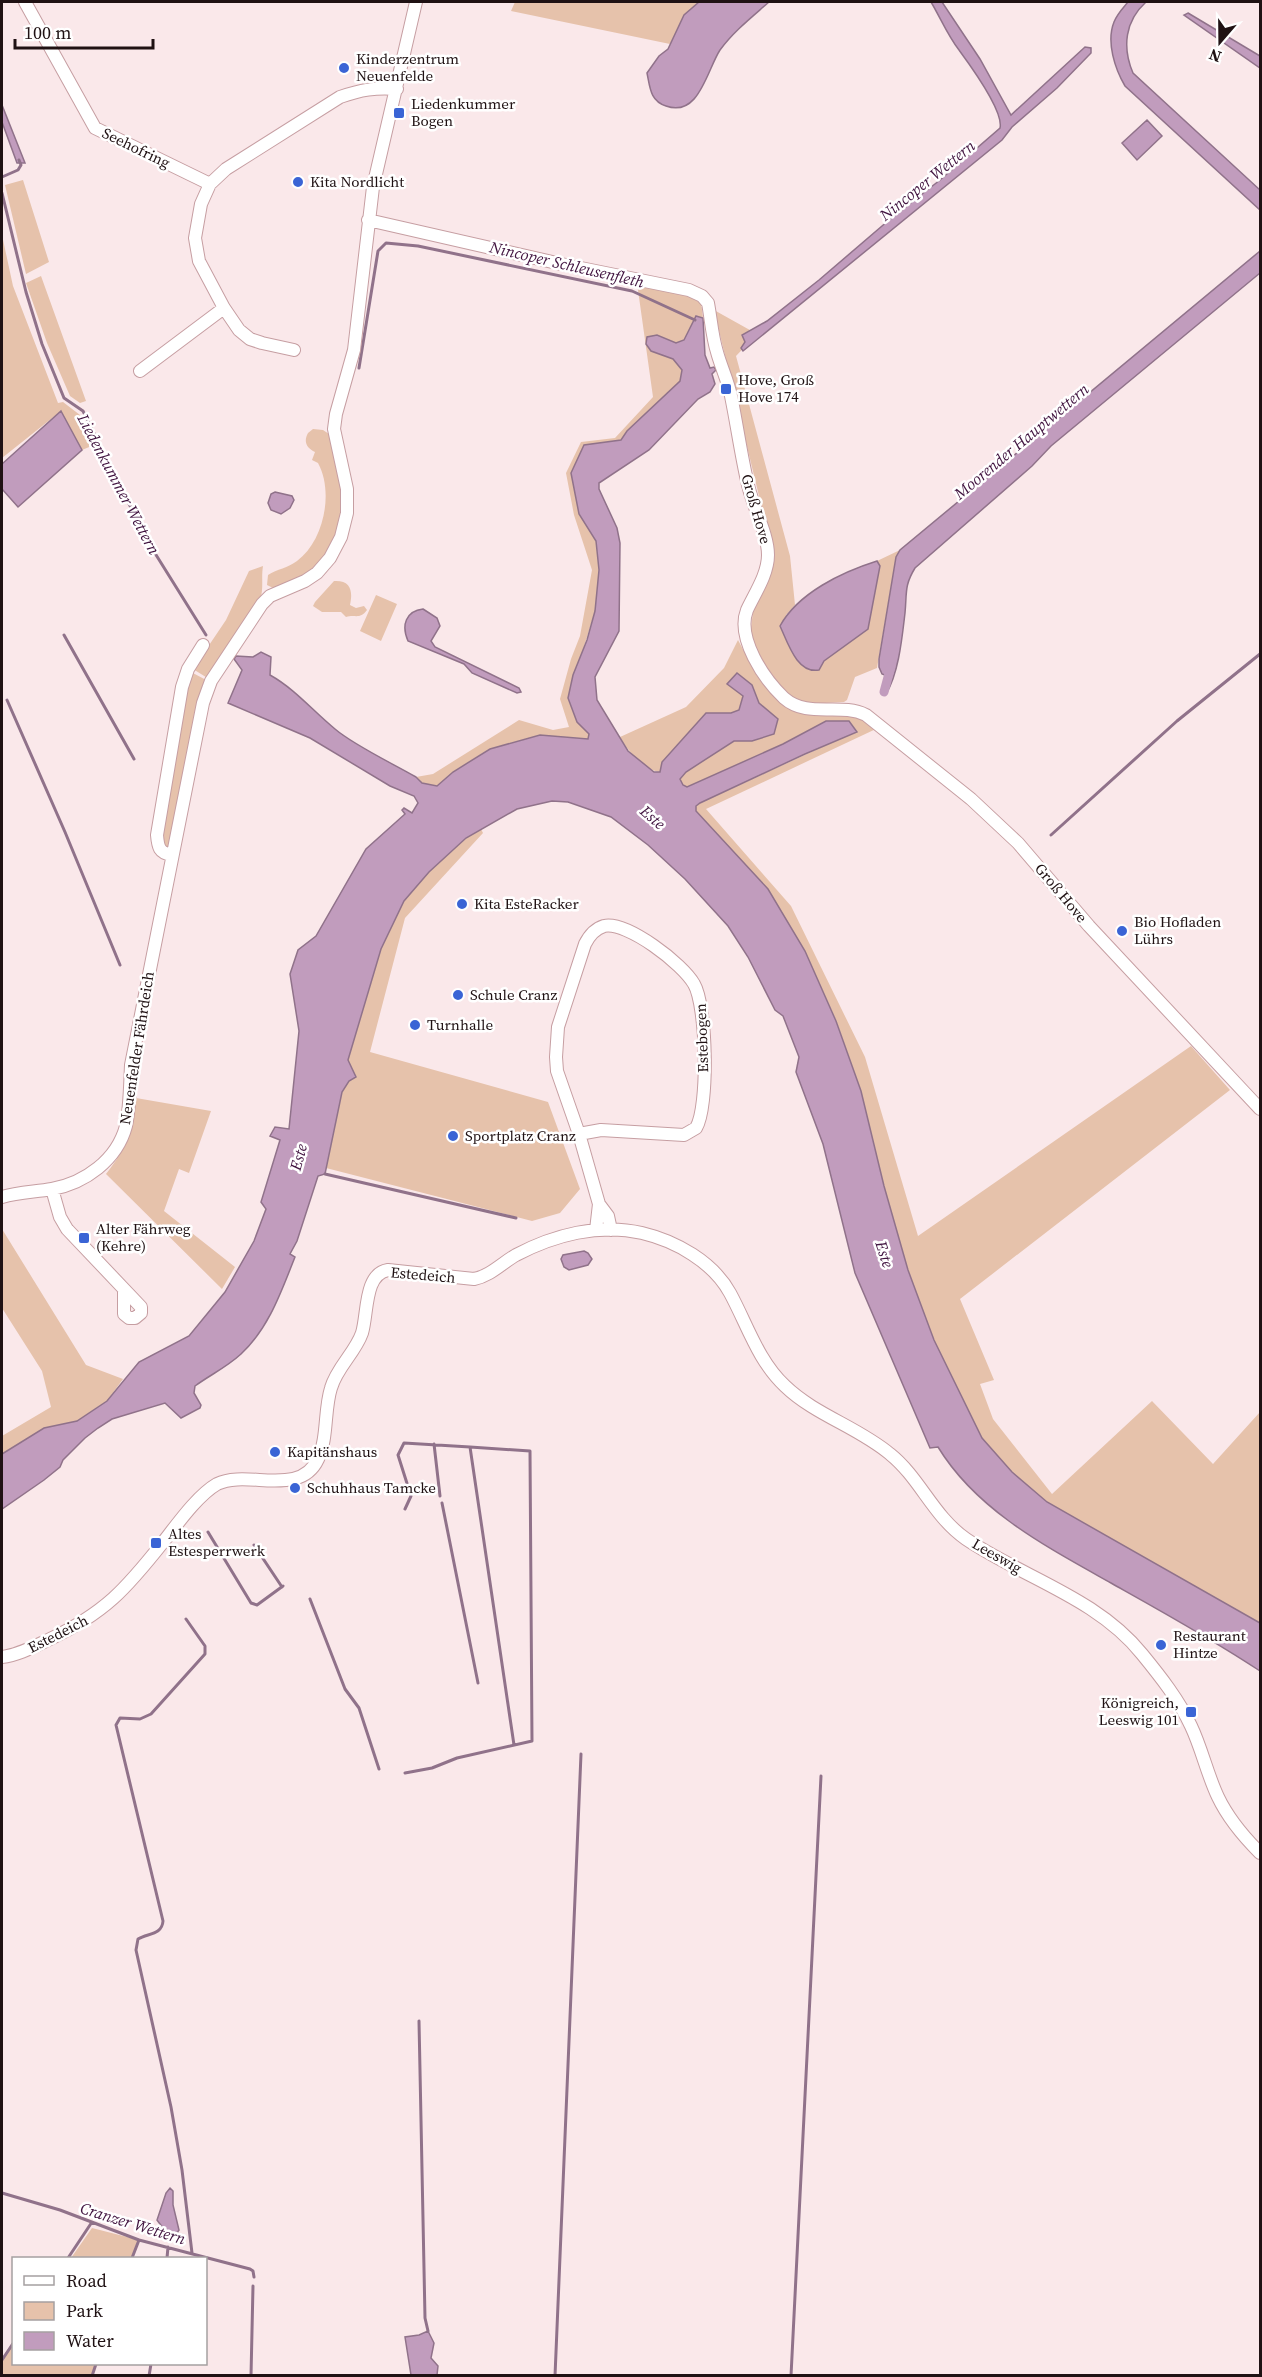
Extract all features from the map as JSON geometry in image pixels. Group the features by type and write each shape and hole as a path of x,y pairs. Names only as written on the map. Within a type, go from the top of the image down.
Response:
{"street":[{"name":"Seehofring","path":"25,2 95,128 210,184"},
{"name":"Neuenfelder Fährdeich","path":"2,1197 14,1193 52,1189 75,1182 94,1172 118,1145 126,1125 131,1065 172,855 203,703 211,681 262,604 270,596 305,581 316,573 330,558 341,537 347,513 347,489 334,429 354,350 373,187 416,2"},
{"path":"294,350 250,339 238,330 199,261 195,238 201,204 210,184 226,169 340,97 358,90 378,87 397,89"},
{"name":"Groß Hove","path":"368,220 561,264 689,290 705,298 708,303 714,344 731,396 748,486 768,551 766,567 744,623 748,644 760,665 782,695 794,705 813,710 851,709 866,715 971,800 1025,850 1089,926 1260,1108"},
{"path":"140,371 224,308"},
{"path":"172,855 164,854 158,847 157,835 182,687 188,669 203,645"},
{"name":"Estebogen","path":"579,1134 601,1130 684,1135 696,1128 703,1110 704,1015 696,986 680,965 627,931 613,926 597,929 590,934 585,944 558,1027 556,1043 557,1071 579,1134 599,1204 608,1216 610,1230"},
{"path":"52,1189 60,1217 67,1229 124,1290"},
{"name":"Estebogen","path":"596,1230 599,1204"},
{"name":"Estedeich","path":"2,1658 25,1651 70,1630 104,1608 131,1582 183,1517 215,1485 232,1480 291,1479 311,1470 321,1451 331,1387 336,1373 362,1334 372,1284 380,1272 388,1270 468,1279 481,1278 521,1253 548,1240 596,1230 610,1230 645,1233 676,1245 714,1272"},
{"name":"Leeswig","path":"714,1272 729,1291 773,1375 787,1388 820,1412 888,1452 908,1472 935,1511 964,1538 1078,1601 1114,1624 1125,1634 1185,1714 1218,1798 1240,1832 1260,1853"}],"green space":[{"path":"515,2 699,2 684,15 670,44 511,11"},
{"path":"23,180 49,262 26,274 5,185"},
{"path":"2,235 13,286 58,403 63,402 80,415 94,445 82,450 61,411 2,458"},
{"path":"41,276 86,401 80,403 70,396 47,343 26,283"},
{"path":"637,283 695,298 701,302 703,318 696,316 684,340 676,343 657,335 651,350 673,359 682,370 680,381 627,431 621,440 584,445 579,514 596,541 599,570 595,611 568,698 577,722 589,734 588,739 540,735 489,749 453,772 437,786 421,783 416,777 433,774 519,720 553,730 569,727 560,699 580,636 592,570 574,515 566,473 581,442 615,438 653,397"},
{"path":"714,310 757,334 736,356 790,556 795,605 786,615 819,670 823,661 832,655 880,566 877,561 900,550 896,557 877,668 855,677 847,700 844,702 806,704 797,702 767,668 750,637 753,611 774,558"},
{"path":"313,429 323,430 332,436 341,479 340,521 336,534 319,564 304,575 275,589 267,585 268,575 294,563 306,552 320,529 324,515 326,501 323,475 318,463 312,460 315,452 308,447 306,442 308,433"},
{"path":"263,566 260,600 209,679 193,669 226,620 249,571"},
{"path":"334,581 344,582 349,587 350,605 356,608 364,606 367,610 360,616 346,617 341,612 322,612 313,606"},
{"path":"376,595 397,604 381,641 360,631"},
{"path":"738,640 757,676 802,714 853,714 878,728 706,809 791,906 865,1057 918,1236 1191,1046 1230,1090 960,1299 994,1380 980,1384 993,1419 1052,1494 1152,1401 1213,1464 1260,1412 1260,1623 1047,1502 1012,1472 982,1438 934,1340 908,1270 884,1186 861,1091 836,1020 805,951 768,889 696,811 696,806 700,803 857,731 849,721 826,721 783,744 687,787 680,779 686,772 734,741 752,741 778,719 759,703 752,685 743,696 739,710 731,713 706,713 660,772 642,764 620,737 686,707 724,668"},
{"path":"191,672 208,681 172,848 164,848 161,836 183,700"},
{"name":"Sportplatz Cranz","path":"481,829 483,833 405,918 370,1052 548,1102 580,1189 560,1213 532,1221 326,1168 342,1092 349,1081 348,1060 381,949 404,901 429,872 466,838"},
{"path":"136,1098 211,1111 189,1173 179,1169 164,1211 235,1267 222,1289 106,1174 128,1138"},
{"path":"2,1229 86,1365 123,1379 107,1401 77,1421 44,1428 2,1454 2,1436 51,1407 42,1371 2,1308"},
{"path":"92,2228 139,2240 132,2257 72,2257"},
{"path":"12,2343 12,2365 96,2365 91,2375 2,2375 2,2358"}],"water":[{"path":"699,2 769,2 725,43 694,99 687,105 677,108 666,106 654,97 647,73 659,56 668,49 684,15"},
{"path":"931,2 942,2 980,59 1011,115 1085,47 1091,48 1091,53 1057,88 1012,127 1002,140 743,351 741,348 745,342 742,335 767,321 819,280 1000,128 1000,120 992,100 951,39"},
{"path":"1128,2 1146,2 1134,17 1128,35 1127,54 1133,73 1260,190 1260,210 1125,86 1115,64 1111,38 1115,19"},
{"path":"1188,13 1260,56 1260,68 1184,15"},
{"path":"2,105 25,163 17,163 2,122"},
{"path":"1147,120 1162,136 1137,160 1122,143"},
{"path":"1260,251 1260,273 1051,446 1032,466 915,568 908,585 897,665 886,694 884,692 890,677 882,674 879,659 896,557 900,550"},
{"name":"Este","path":"696,316 703,318 705,355 710,368 714,367 716,370 712,374 715,384 710,392 698,399 649,450 599,483 599,489 617,528 620,543 619,631 595,677 597,700 628,751 654,772 660,772 662,762 706,713 731,713 739,710 743,696 727,684 737,673 752,685 759,703 778,719 774,734 752,741 734,741 686,772 680,779 687,787 783,744 826,721 849,721 857,732 700,803 696,806 696,811 768,889 805,951 836,1021 861,1091 884,1186 908,1270 934,1340 982,1438 1012,1472 1047,1502 1260,1623 1260,1671 1224,1648 1062,1556 1015,1526 972,1490 938,1447 930,1448 855,1273 823,1144 796,1072 799,1057 783,1016 775,1010 748,957 728,926 685,879 648,845 611,817 568,802 552,801 517,809 466,838 429,872 404,901 381,949 348,1060 356,1077 349,1081 342,1092 325,1174 318,1176 297,1241 290,1254 295,1257 285,1283 267,1321 251,1344 230,1363 195,1386 194,1393 201,1405 200,1408 181,1418 165,1403 112,1419 85,1438 63,1460 60,1467 2,1509 2,1454 44,1428 77,1421 107,1401 139,1362 189,1336 225,1292 254,1241 266,1209 261,1202 280,1140 270,1136 275,1127 289,1129 299,1031 290,974 298,950 316,936 366,849 405,814 402,810 404,808 412,813 418,803 414,796 390,786 310,738 228,703 242,670 234,659 236,656 253,657 261,652 271,657 270,675 296,693 343,735 416,777 422,783 437,786 453,772 490,749 540,735 588,739 589,734 577,722 568,698 573,675 587,640 595,611 599,570 596,541 579,514 571,473 584,445 621,440 627,431 680,381 682,370 673,359 651,351 646,344 647,337 657,335 676,343 684,340"},
{"path":"61,411 82,450 18,507 2,489 2,464"},
{"path":"275,492 292,496 294,500 290,508 281,514 271,510 268,503 271,494"},
{"path":"877,561 880,566 868,629 824,661 819,670 805,667 794,656 780,626 788,614 798,603 822,585"},
{"path":"423,609 437,618 440,626 431,641 435,647 519,688 521,692 517,693 472,673 464,664 408,641 405,630 406,620 412,613"},
{"path":"584,1251 592,1259 588,1265 569,1270 564,1267 561,1259 563,1255"},
{"path":"170,2188 173,2191 173,2205 179,2230 177,2233 166,2232 157,2220 166,2193"},
{"path":"428,2331 434,2343 431,2358 438,2366 437,2375 411,2375 405,2337"}],"waterway":[{"name":"Liedenkummer Wettern","path":"2,177 18,170 21,165 19,160"},
{"name":"Liedenkummer Wettern","path":"2,193 26,292 42,344 64,398 83,411 148,542 206,635"},
{"name":"Nincoper Schleusenfleth","path":"359,368 378,251 386,243 418,246 632,291 695,320"},
{"path":"64,635 134,759"},
{"path":"1051,835 1177,721 1260,654"},
{"name":"Moorender Hauptwettern","path":"884,692 891,666"},
{"path":"7,700 120,965"},
{"path":"325,1174 516,1218"},
{"path":"405,1509 411,1496 398,1455 404,1443 470,1447 514,1745"},
{"path":"434,1444 440,1496"},
{"path":"405,1773 432,1768 457,1758 532,1741 530,1451 470,1447"},
{"path":"442,1503 478,1683"},
{"path":"208,1532 251,1603 257,1605 283,1586"},
{"path":"254,1545 282,1587"},
{"path":"310,1599 345,1689 359,1708 379,1769"},
{"path":"186,1619 205,1646 205,1654 151,1714 140,1719 120,1718 116,1725 163,1921 160,1929 138,1939 136,1950 171,2107 182,2170 192,2253"},
{"path":"555,2376 581,1754"},
{"path":"791,2376 821,1776"},
{"path":"419,2021 425,2318 428,2331"},
{"name":"Cranzer Wettern","path":"2,2193 60,2210 139,2240 204,2257"},
{"path":"69,2257 92,2222"},
{"path":"132,2257 139,2240"},
{"path":"167,2257 168,2247"},
{"name":"Cranzer Wettern","path":"207,2258 250,2269 254,2277"},
{"name":"Cranzer Wettern","path":"251,2376 253,2286"},
{"path":"2,2360 12,2345"},
{"path":"92,2376 96,2365"},
{"path":"149,2376 151,2365"}],"place":[{"name":"Kinderzentrum Neuenfelde","path":"344,68"},
{"name":"Liedenkummer Bogen","path":"399,113"},
{"name":"Kita Nordlicht","path":"298,182"},
{"name":"Hove, Groß Hove 174","path":"726,389"},
{"name":"Kita EsteRacker","path":"462,904"},
{"name":"Bio Hofladen Lührs","path":"1122,931"},
{"name":"Schule Cranz","path":"458,995"},
{"name":"Turnhalle","path":"415,1025"},
{"name":"Sportplatz Cranz","path":"453,1136"},
{"name":"Alter Fährweg (Kehre)","path":"84,1238"},
{"name":"Kapitänshaus","path":"275,1452"},
{"name":"Schuhhaus Tamcke","path":"295,1488"},
{"name":"Altes Estesperrwerk","path":"156,1543"},
{"name":"Restaurant Hintze","path":"1161,1645"},
{"name":"Königreich, Leeswig 101","path":"1191,1712"}],"water label":[{"name":"Nincoper Wettern","path":"927,180"}]}
